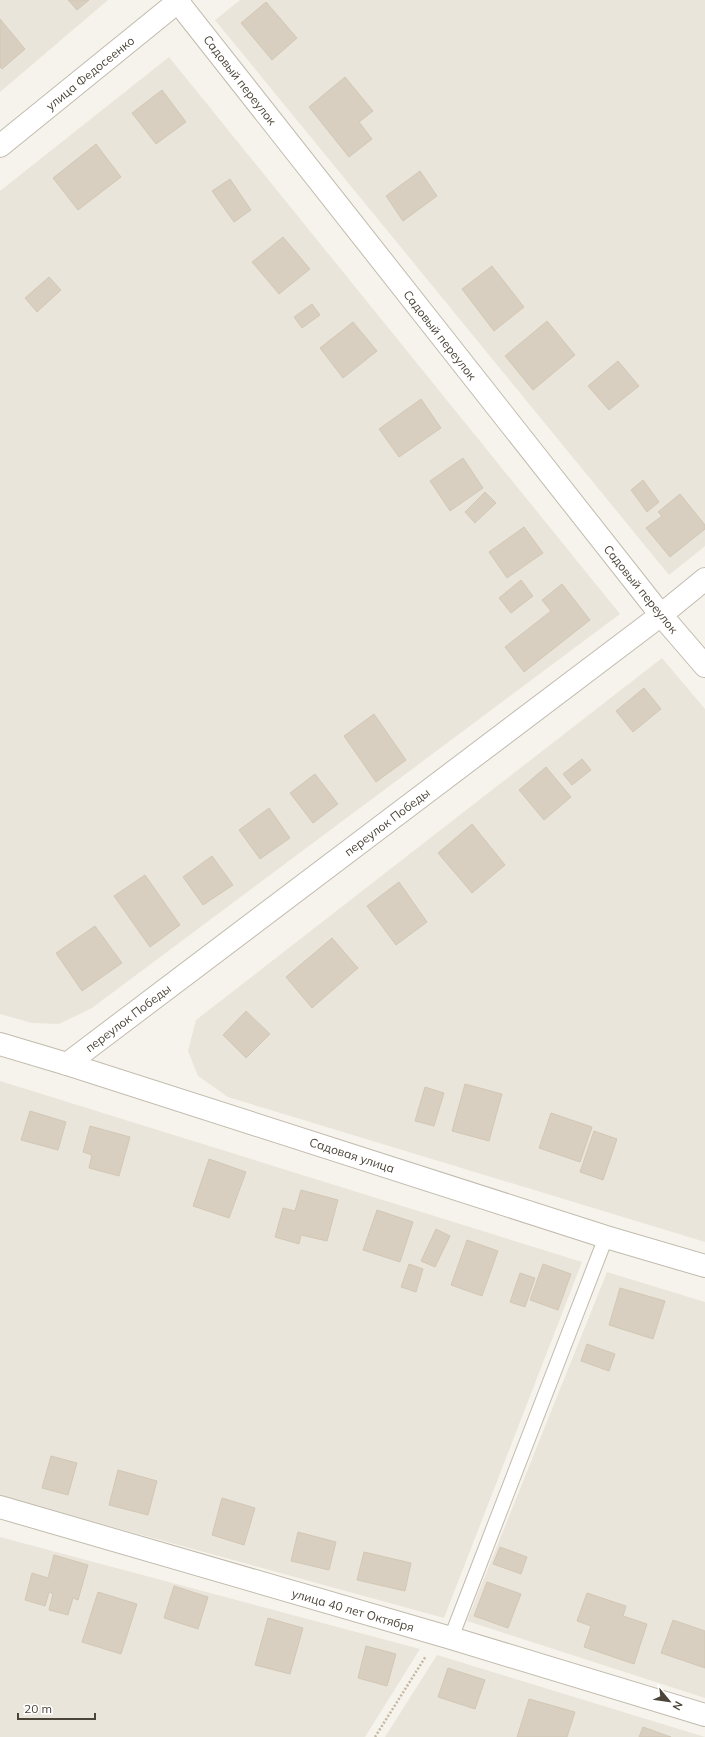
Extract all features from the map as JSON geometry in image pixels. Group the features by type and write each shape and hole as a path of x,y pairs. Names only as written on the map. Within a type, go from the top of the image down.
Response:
{"street":[{"name":"улица Федосеенко","path":"0,146 179,1"},
{"name":"Садовый переулок","path":"179,1 661,615 705,666"},
{"name":"переулок Победы","path":"67,1064 661,615 705,579"},
{"name":"Садовая улица","path":"0,1044 67,1064 606,1237 705,1266"},
{"name":"улица 40 лет Октября","path":"0,1507 445,1636 705,1715"}],"lane":[{"path":"445,1636 606,1237"}],"path":[{"path":"375,1737 445,1636"}],"shaded area":[{"path":"0,0 108,0 0,92"},
{"path":"240,0 705,0 705,546 669,575 215,20"},
{"path":"169,57 620,614 92,1008 59,1024 32,1023 0,1014 0,191"},
{"path":"662,658 705,709 705,1242 228,1097 198,1076 188,1051 196,1020"},
{"path":"0,1081 582,1262 444,1618 0,1496"},
{"path":"607,1272 705,1302 705,1698 467,1621"},
{"path":"0,1537 420,1649 365,1737 0,1737"},
{"path":"437,1655 705,1737 385,1737"}],"building":[{"path":"68,0 89,0 77,10"},
{"path":"266,2 297,38 272,60 241,23"},
{"path":"0,19 25,49 2,69 0,67"},
{"path":"345,77 373,111 359,122 372,139 349,157 309,107"},
{"path":"162,90 186,122 156,144 132,113"},
{"path":"96,144 121,177 78,210 53,178"},
{"path":"420,171 437,196 403,221 386,196"},
{"path":"230,179 251,210 234,222 212,191"},
{"path":"283,237 310,269 279,294 252,262"},
{"path":"492,266 524,307 494,331 462,289"},
{"path":"49,277 61,290 37,312 25,298"},
{"path":"312,304 320,315 302,328 294,317"},
{"path":"547,321 575,355 533,390 505,356"},
{"path":"353,322 377,351 343,378 320,348"},
{"path":"618,361 639,386 609,410 588,386"},
{"path":"421,399 441,428 399,457 379,429"},
{"path":"463,458 483,488 450,511 430,481"},
{"path":"643,480 659,502 647,512 631,490"},
{"path":"485,492 496,503 475,523 465,512"},
{"path":"680,494 705,525 705,529 670,557 646,528 662,516 658,512"},
{"path":"524,527 543,553 507,578 489,552"},
{"path":"521,580 533,596 511,613 499,598"},
{"path":"562,584 590,620 524,672 505,647 551,611 542,600"},
{"path":"644,688 661,709 633,732 616,711"},
{"path":"374,714 406,760 376,782 344,736"},
{"path":"582,759 591,770 572,785 563,774"},
{"path":"546,767 571,797 544,820 519,790"},
{"path":"315,774 338,804 313,823 290,793"},
{"path":"269,808 290,838 260,859 239,830"},
{"path":"472,824 505,865 472,893 438,853"},
{"path":"212,856 233,885 203,905 183,877"},
{"path":"145,875 180,925 150,947 114,896"},
{"path":"399,882 427,922 396,945 367,906"},
{"path":"95,926 122,963 82,991 56,953"},
{"path":"332,938 358,968 312,1008 286,977"},
{"path":"246,1011 270,1034 246,1058 223,1035"},
{"path":"465,1084 502,1094 489,1141 452,1131"},
{"path":"425,1087 444,1093 434,1126 415,1121"},
{"path":"30,1111 66,1122 58,1150 21,1140"},
{"path":"551,1113 592,1127 580,1162 539,1148"},
{"path":"90,1126 130,1137 119,1176 89,1168 92,1155 83,1152"},
{"path":"594,1131 617,1139 603,1180 580,1172"},
{"path":"209,1159 246,1172 229,1218 193,1206"},
{"path":"301,1190 338,1200 327,1241 301,1235 299,1244 275,1237 283,1208 295,1211"},
{"path":"377,1210 413,1222 400,1262 363,1250"},
{"path":"436,1229 450,1236 435,1267 421,1261"},
{"path":"467,1240 498,1251 482,1296 451,1285"},
{"path":"409,1264 423,1269 416,1292 401,1287"},
{"path":"543,1264 571,1274 558,1310 530,1300"},
{"path":"520,1273 535,1278 525,1307 510,1302"},
{"path":"620,1288 665,1301 653,1339 609,1325"},
{"path":"587,1344 615,1354 609,1371 581,1361"},
{"path":"51,1456 77,1463 68,1495 42,1488"},
{"path":"118,1470 157,1481 148,1515 109,1505"},
{"path":"222,1498 255,1508 244,1545 212,1535"},
{"path":"298,1532 336,1542 329,1570 291,1561"},
{"path":"500,1547 527,1557 521,1574 493,1564"},
{"path":"364,1552 411,1563 405,1591 357,1580"},
{"path":"54,1555 88,1565 78,1600 73,1598 68,1615 49,1610 53,1594 49,1592 45,1606 25,1600 32,1573 48,1578"},
{"path":"487,1582 521,1594 508,1628 474,1616"},
{"path":"174,1586 208,1597 198,1629 164,1618"},
{"path":"98,1592 137,1604 121,1654 82,1642"},
{"path":"587,1593 626,1606 623,1616 647,1624 634,1664 584,1647 591,1626 577,1621"},
{"path":"268,1618 303,1628 290,1674 255,1665"},
{"path":"673,1620 705,1631 705,1668 661,1653"},
{"path":"366,1646 396,1654 387,1686 358,1678"},
{"path":"448,1668 485,1680 475,1709 438,1697"},
{"path":"529,1699 575,1712 567,1737 517,1737"},
{"path":"643,1727 671,1737 639,1737"}]}
